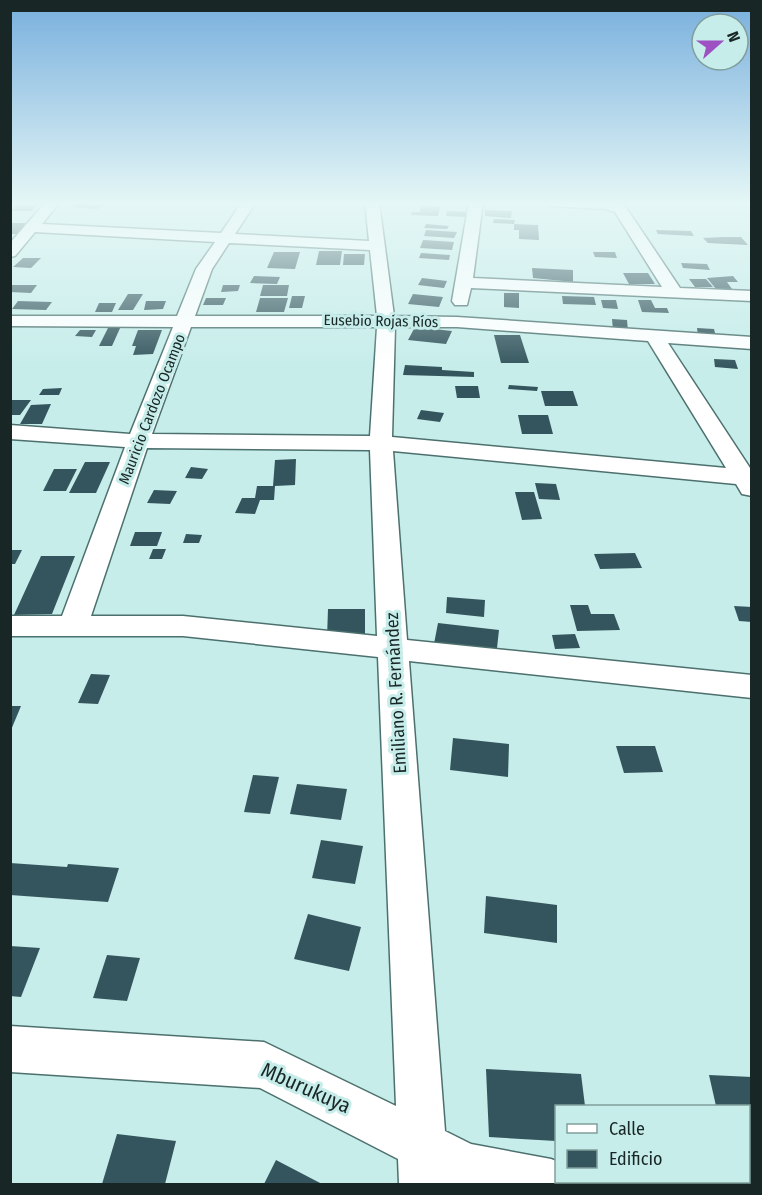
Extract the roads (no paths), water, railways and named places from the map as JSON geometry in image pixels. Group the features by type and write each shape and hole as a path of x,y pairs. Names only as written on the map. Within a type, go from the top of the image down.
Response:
{"street":[{"name":"Mauricio Cardozo Ocampo","path":"74,626 138,441 186,321 204,269 211,258"},
{"name":"Emiliano R. Fernández","path":"378,258 386,320 381,442 423,1164"},
{"path":"457,322 468,258"},
{"path":"652,258 674,292"},
{"path":"464,283 752,296"},
{"name":"Eusebio Rojas Ríos","path":"10,321 386,320 457,322 752,343"},
{"path":"654,336 749,482"},
{"path":"10,432 138,441 381,442 749,482"},
{"path":"10,626 183,626 752,687"},
{"name":"Mburukuya","path":"10,1049 264,1065 423,1164 466,1168 551,1185"}]}
